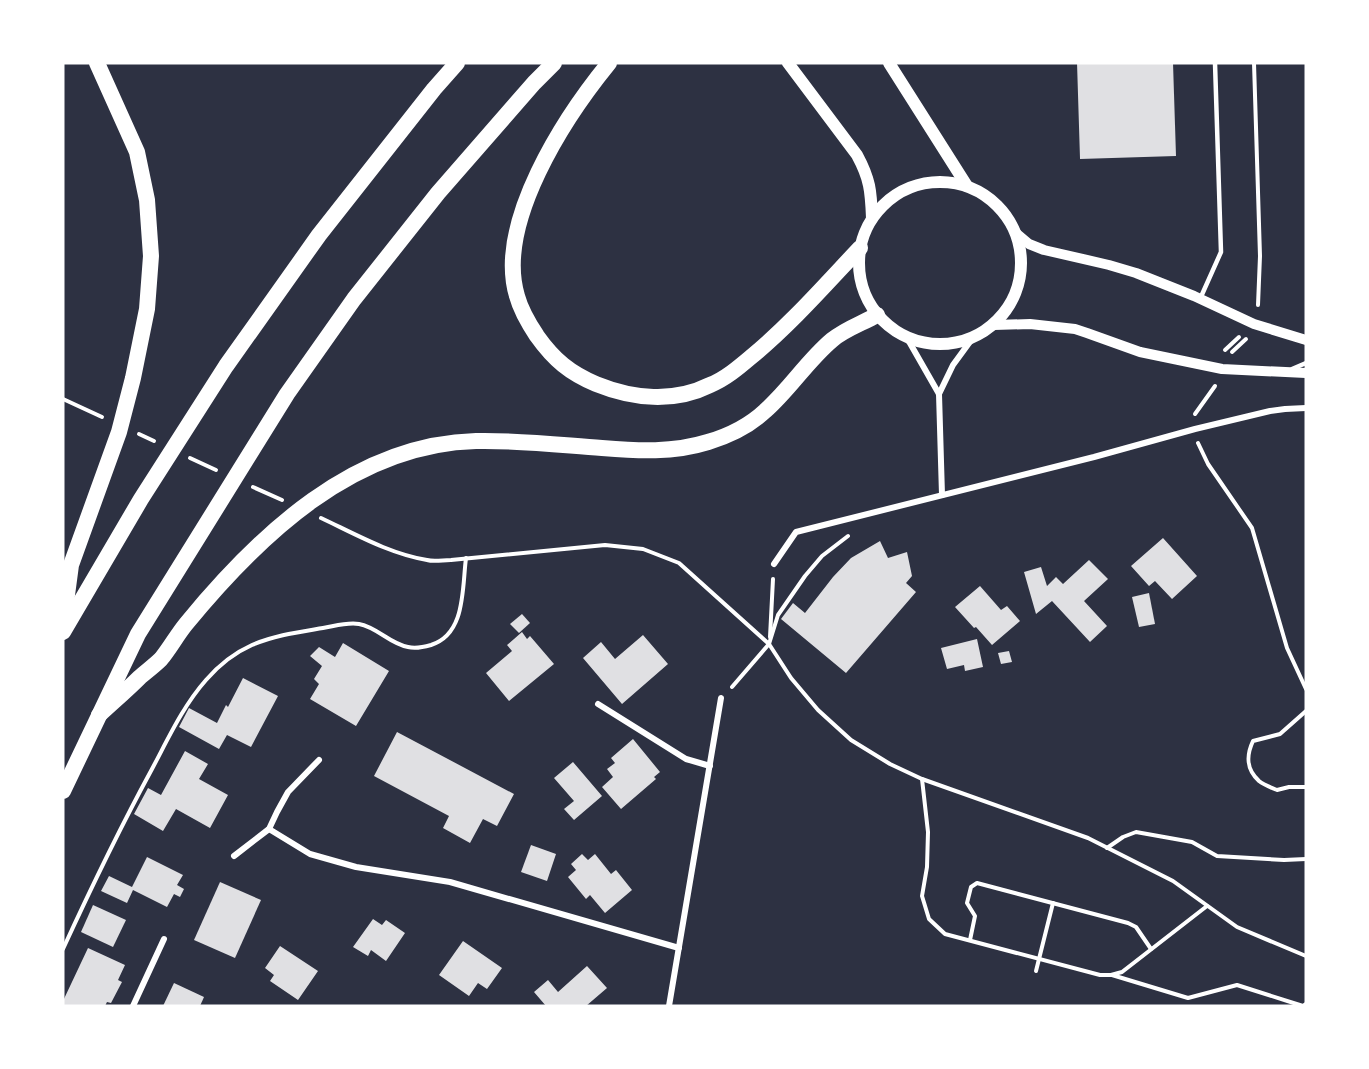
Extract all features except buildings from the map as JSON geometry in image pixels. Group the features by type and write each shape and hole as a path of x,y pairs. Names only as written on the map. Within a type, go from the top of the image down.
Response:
{"highway":[{"path":"63,630 71,565 119,432 133,378 147,309 151,256 147,200 137,152 97,63"},
{"path":"63,630 141,499 226,366 319,235 457,63"},
{"path":"63,791 138,634 286,394 354,299 438,193 554,63"},
{"path":"609,63 572,114 540,168 519,221 515,244 513,267 516,294 527,322 558,361 578,377 636,396 659,398 688,394 711,385 735,370 764,346 860,248"},
{"path":"99,715 161,658 184,626 266,538 309,502 358,473 408,453 455,442 499,441 645,451 665,451 709,442 763,413 834,338 877,315"}],"main road":[{"path":"788,63 856,154 865,170 872,192 872,218"},
{"path":"889,63 967,186"},
{"path":"932,182 950,182 967,186 983,194 997,204 1008,218 1021,249 1020,282 1010,305 994,325 972,339 950,344 928,344 907,338 891,328 877,315 865,295 859,272 860,248 872,218 884,204 898,194 914,186 932,182"}],"street":[{"path":"1016,233 1029,244 1044,250 1108,265 1165,284 1254,324 1306,340"},
{"path":"994,325 1030,324 1074,329 1140,352 1222,369 1306,373"},
{"path":"907,338 939,393"},
{"path":"942,495 939,393 953,365 972,339"},
{"path":"774,564 796,532 1195,429 1270,411 1306,408"},
{"path":"669,1006 721,698"},
{"path":"597,704 686,759 710,766"},
{"path":"234,856 269,829 288,792 319,760"},
{"path":"269,829 310,854 356,867 450,882 679,948"},
{"path":"133,1006 164,939"}],"lane":[{"path":"1200,299 1221,252 1215,63"},
{"path":"1280,372 1306,363"}],"path":[{"path":"1254,63 1260,256 1258,299"},
{"path":"1224,352 1245,331"},
{"path":"1230,354 1251,334"},
{"path":"1193,420 1215,387"},
{"path":"1197,439 1208,464 1252,528 1287,648 1306,689"},
{"path":"721,698 769,644 778,615 805,576 822,556 855,532"},
{"path":"375,543 428,561 605,545 643,549 679,563 769,644 791,678 818,710 851,740 890,764 922,779 1088,838 1173,881 1238,927 1306,956"},
{"path":"63,949 173,729 204,681 218,667 242,650 269,638 344,624 366,626 408,647 423,647 437,643 448,635 456,623 460,609 466,558"},
{"path":"769,644 774,564"},
{"path":"1306,711 1280,734 1253,741 1248,752 1249,767 1260,782 1277,790 1306,787"},
{"path":"922,779 928,832 927,867 922,896 929,919 945,933 1100,975 1111,975 1122,972 1207,906"},
{"path":"1107,848 1123,837 1136,832 1192,842 1217,856 1306,859"},
{"path":"970,940 975,916 968,903 971,887 977,883 1128,922 1136,927 1150,950"},
{"path":"1036,971 1053,903"},
{"path":"1111,975 1188,998 1236,985 1303,1006 1306,1004"}]}
